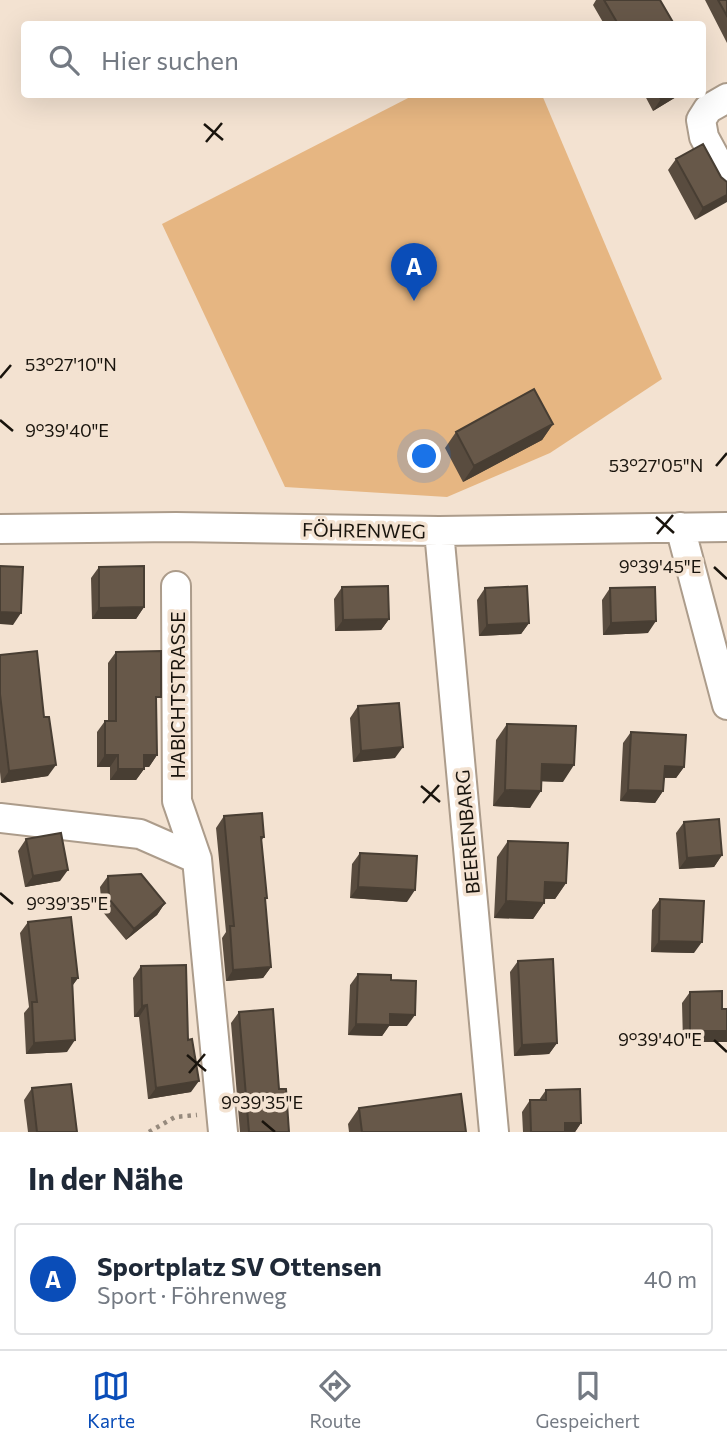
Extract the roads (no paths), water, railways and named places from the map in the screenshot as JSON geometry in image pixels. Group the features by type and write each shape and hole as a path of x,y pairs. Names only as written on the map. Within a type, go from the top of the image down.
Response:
{"street":[{"path":"727,98 708,109 701,120 704,136 727,180"},
{"name":"FÖHRENWEG","path":"0,529 176,527 439,531 727,527"},
{"path":"680,527 727,705"},
{"name":"BEERENBARG","path":"439,531 494,1132"},
{"name":"HABICHTSTRASSE","path":"177,586 177,801 197,859 222,1122"},
{"path":"0,818 140,834 197,859"}],"place":[{"name":"Sportplatz SV Ottensen","path":"414,301"}]}
